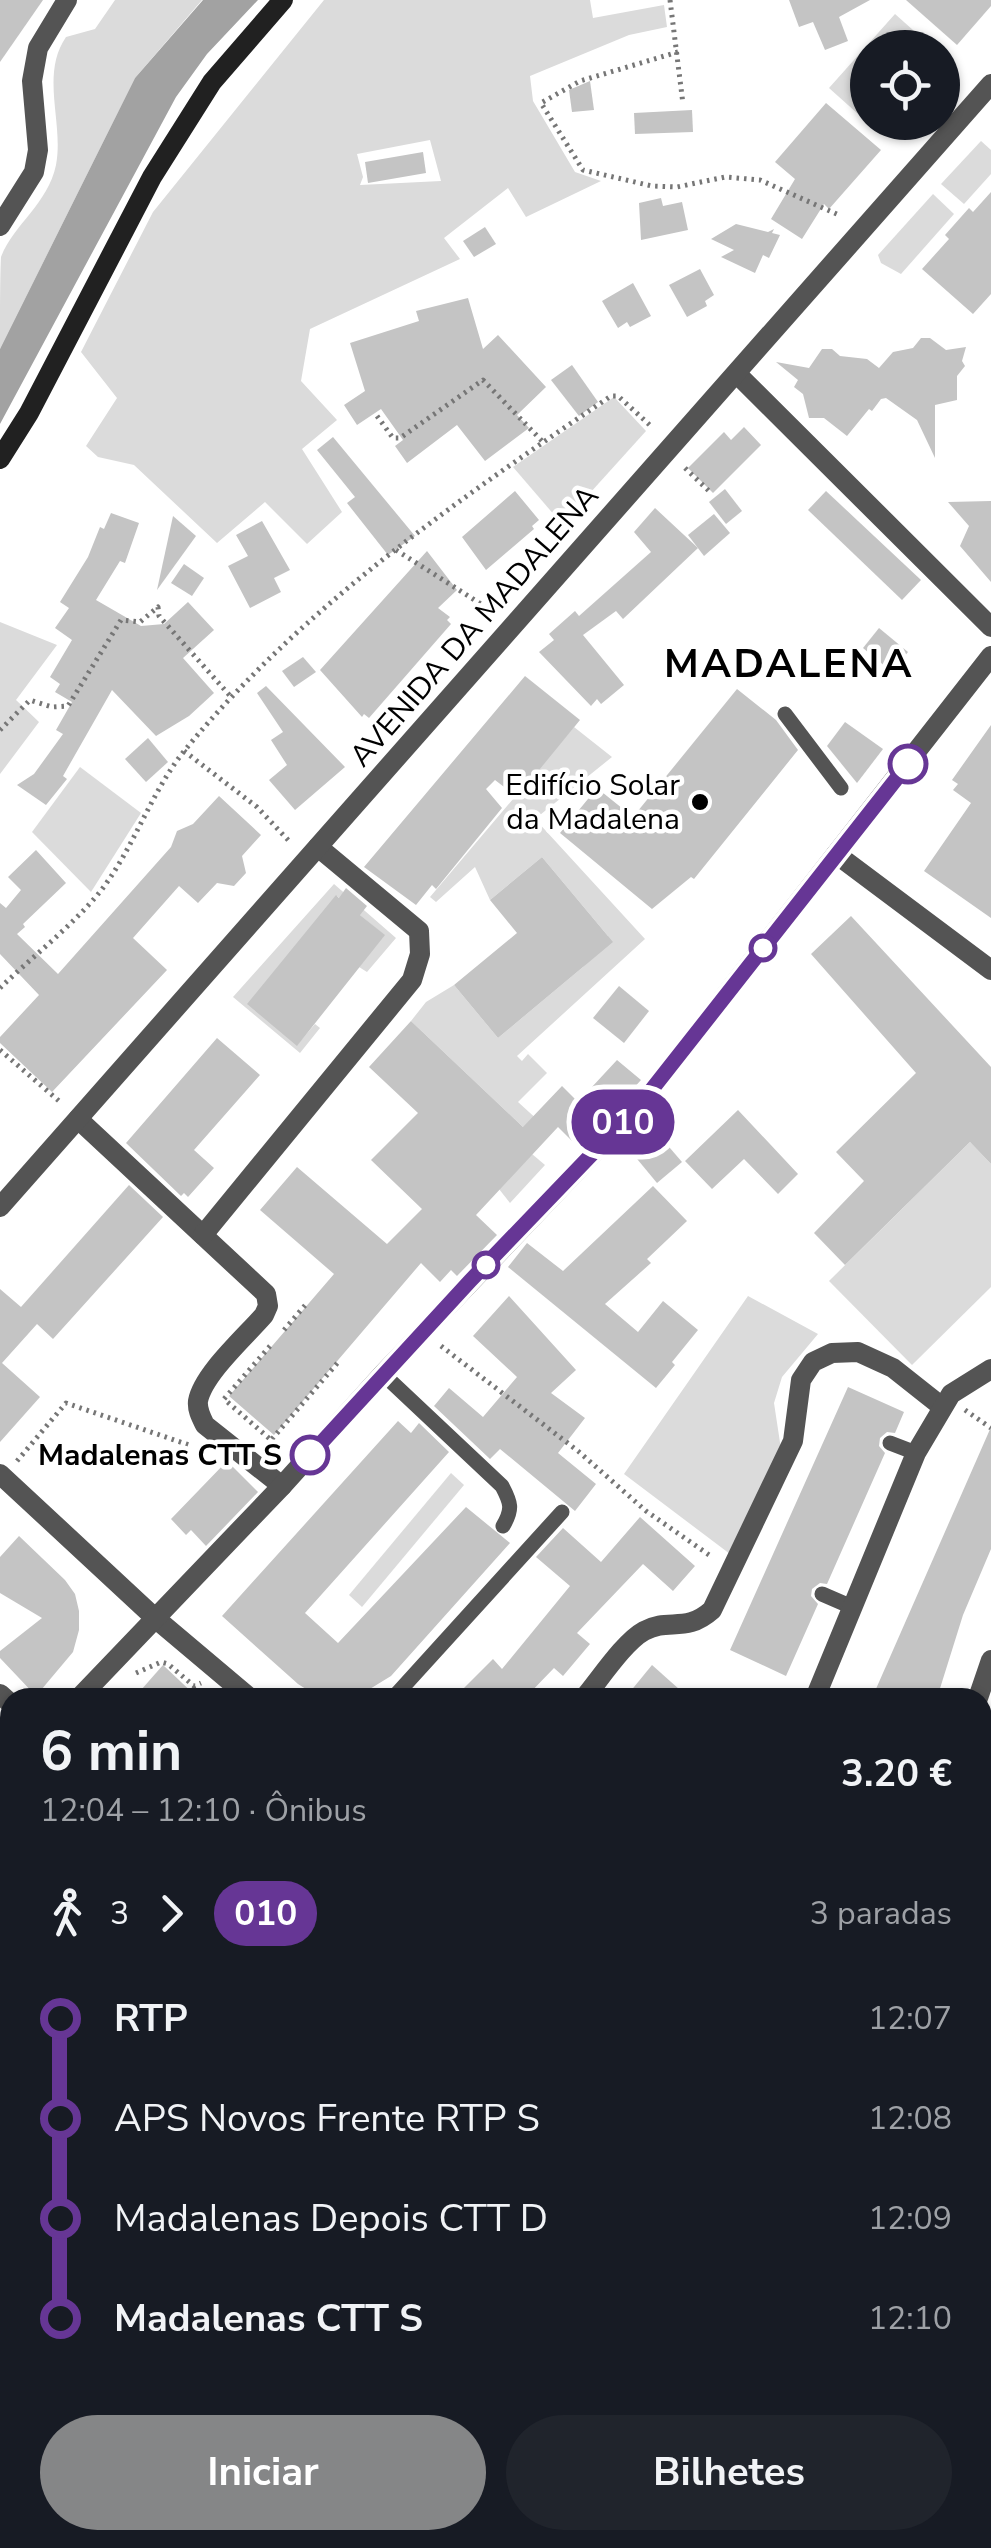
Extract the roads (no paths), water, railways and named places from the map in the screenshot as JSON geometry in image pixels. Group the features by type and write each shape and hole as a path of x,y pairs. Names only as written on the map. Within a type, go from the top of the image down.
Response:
{"main road":[{"path":"0,459 29,412 152,177 212,82 283,0"}],"street":[{"path":"0,226 34,172 38,150 32,81 38,48 66,0"},
{"name":"AVENIDA DA MADALENA","path":"0,1207 991,84"},
{"path":"737,374 991,627"},
{"path":"88,1688 642,1102 991,656"},
{"path":"203,1235 412,980 420,954 419,930 318,847"},
{"path":"836,854 991,970"},
{"path":"78,1119 266,1294 268,1306 264,1315 205,1382 198,1412 205,1424 282,1486"},
{"path":"593,1688 640,1633 654,1626 686,1625 701,1620 712,1610 793,1441 801,1380 813,1362 832,1352 858,1352 893,1368 942,1406"},
{"path":"819,1688 916,1453 952,1394 991,1369"},
{"path":"6,1483 238,1688"},
{"path":"981,1688 991,1660"}],"lane":[{"path":"784,714 840,788"},
{"path":"383,1374 502,1486 511,1504 503,1526"},
{"path":"890,1442 916,1453"},
{"path":"403,1688 562,1512"},
{"path":"822,1594 852,1607"}],"place":[{"name":"Edifício Solar da Madalena","path":"700,802"},
{"name":"Madalenas CTT S","path":"310,1455"}],"district":[{"name":"MADALENA","path":"789,663"}]}
